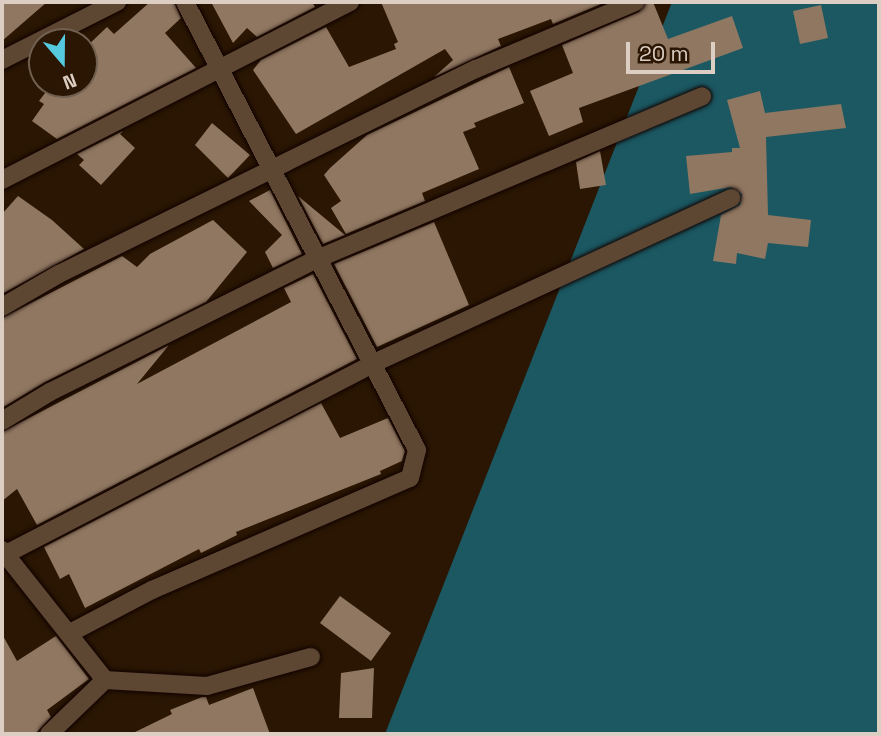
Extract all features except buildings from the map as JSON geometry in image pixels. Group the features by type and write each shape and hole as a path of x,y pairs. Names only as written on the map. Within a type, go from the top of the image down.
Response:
{"street":[{"path":"2,60 117,2"},
{"path":"71,633 152,590 410,478 417,450 185,2"},
{"path":"2,180 218,67 350,2"},
{"path":"2,307 60,274 476,69 635,2"},
{"path":"2,421 50,392 317,260 702,96"},
{"path":"104,680 71,633 4,552 372,364 731,198"},
{"path":"49,734 104,680 207,686 311,657"}],"water":[{"path":"672,2 879,2 879,734 385,734"}]}
